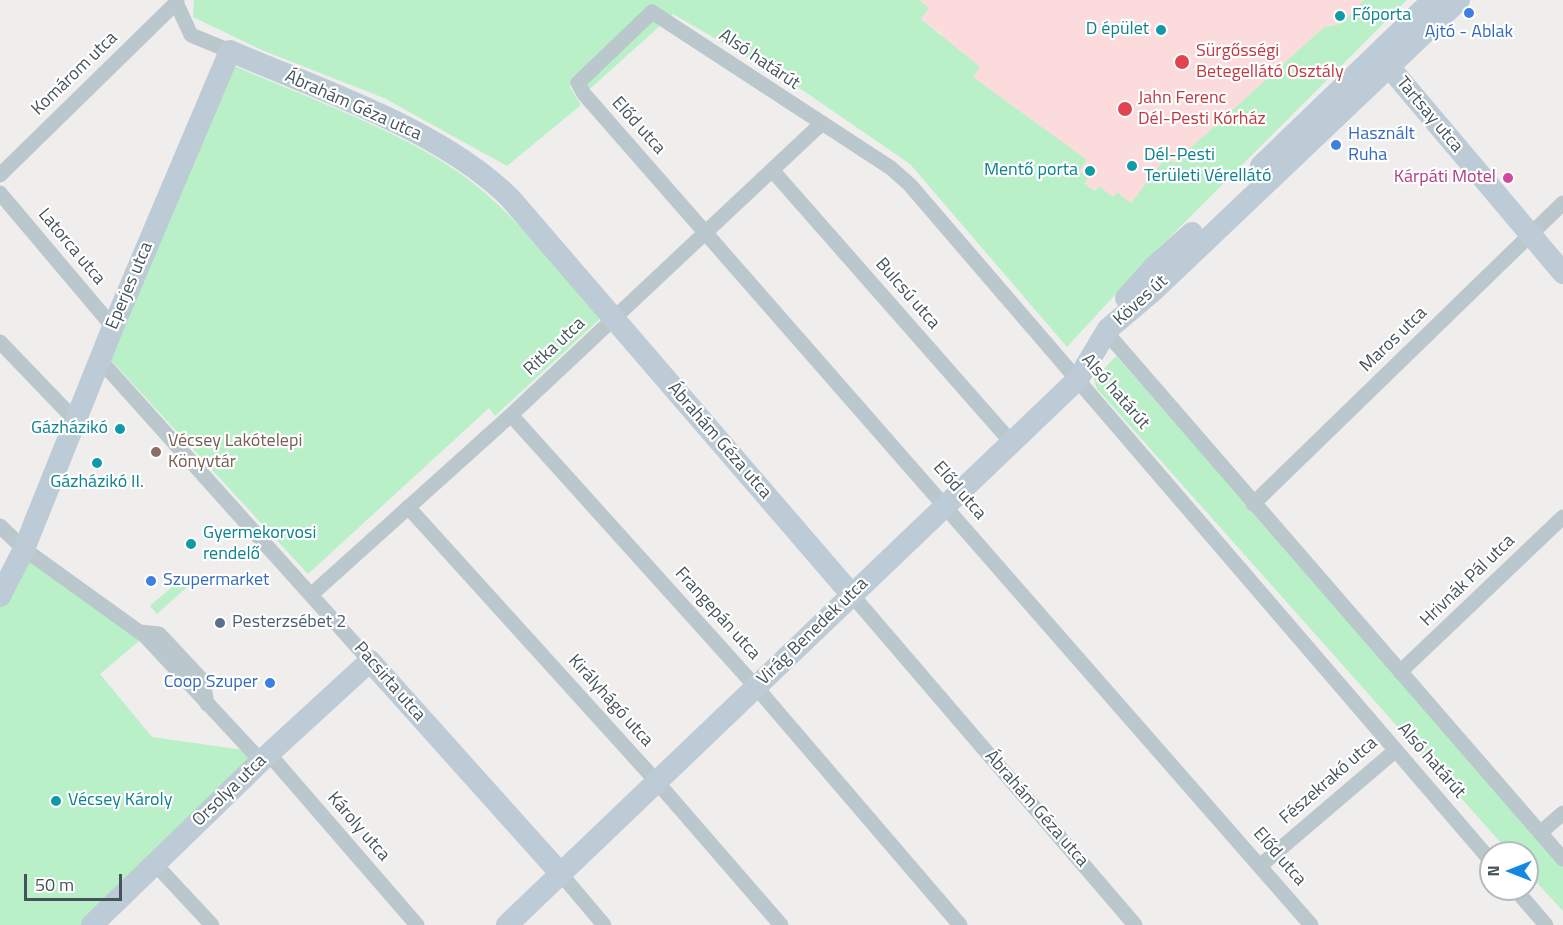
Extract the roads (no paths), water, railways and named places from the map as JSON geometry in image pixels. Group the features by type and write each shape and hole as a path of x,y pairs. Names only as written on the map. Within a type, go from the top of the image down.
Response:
{"street":[{"name":"Köves út","path":"1107,331 1111,315 1154,267 1187,248 1386,53 1433,0"},
{"name":"Köves út","path":"1386,53 1459,0"},
{"path":"176,1 191,35 230,51"},
{"name":"Komárom utca","path":"0,175 176,1"},
{"name":"Alsó határút","path":"578,83 652,12 901,176 1479,847"},
{"name":"Ábrahám Géza utca","path":"230,51 420,135 488,176 510,198 1136,925"},
{"name":"Eperjes utca","path":"0,596 24,549 113,327 230,51"},
{"name":"Tartsay utca","path":"1386,53 1563,273"},
{"name":"Előd utca","path":"578,83 584,94 1311,925"},
{"name":"Ritka utca","path":"312,594 511,415 821,124"},
{"name":"Bulcsú utca","path":"772,170 1012,443"},
{"name":"Latorca utca","path":"0,193 113,327"},
{"name":"Maros utca","path":"1253,504 1563,203"},
{"name":"Alsó határút","path":"1107,331 1253,504 1563,859"},
{"name":"Virág Benedek utca","path":"507,925 1078,380 1107,331"},
{"path":"0,342 76,421"},
{"name":"Pacsirta utca","path":"100,360 312,594 604,925"},
{"name":"Frangepán utca","path":"511,415 756,687 960,925"},
{"name":"Királyhágó utca","path":"408,507 657,782 781,925"},
{"name":"Hrivnák Pál utca","path":"1400,672 1563,517"},
{"name":"Károly utca","path":"0,526 24,549 140,632 207,704 265,757 417,925"},
{"name":"Orsolya utca","path":"93,925 265,757 370,661"},
{"name":"Fészekrakó utca","path":"1260,866 1395,750"},
{"path":"1540,833 1563,813"},
{"path":"154,864 212,925"},
{"path":"1525,901 1546,925"}],"place":[{"name":"Ajtó - Ablak","path":"1469,13"},
{"name":"Főporta","path":"1340,16"},
{"name":"D épület","path":"1161,30"},
{"name":"Sürgősségi Betegellátó Osztály","path":"1182,62"},
{"name":"Jahn Ferenc Dél-Pesti Kórház","path":"1125,109"},
{"name":"Használt Ruha","path":"1336,145"},
{"name":"Dél-Pesti Területi Vérellátó","path":"1132,166"},
{"name":"Mentő porta","path":"1090,171"},
{"name":"Kárpáti Motel","path":"1508,178"},
{"name":"Gázházikó","path":"120,429"},
{"name":"Vécsey Lakótelepi Könyvtár","path":"156,452"},
{"name":"Gázházikó II.","path":"97,463"},
{"name":"Gyermekorvosi rendelő","path":"191,544"},
{"name":"Szupermarket","path":"151,581"},
{"name":"Pesterzsébet 2","path":"220,623"},
{"name":"Coop Szuper","path":"270,683"},
{"name":"Vécsey Károly","path":"56,801"}]}
